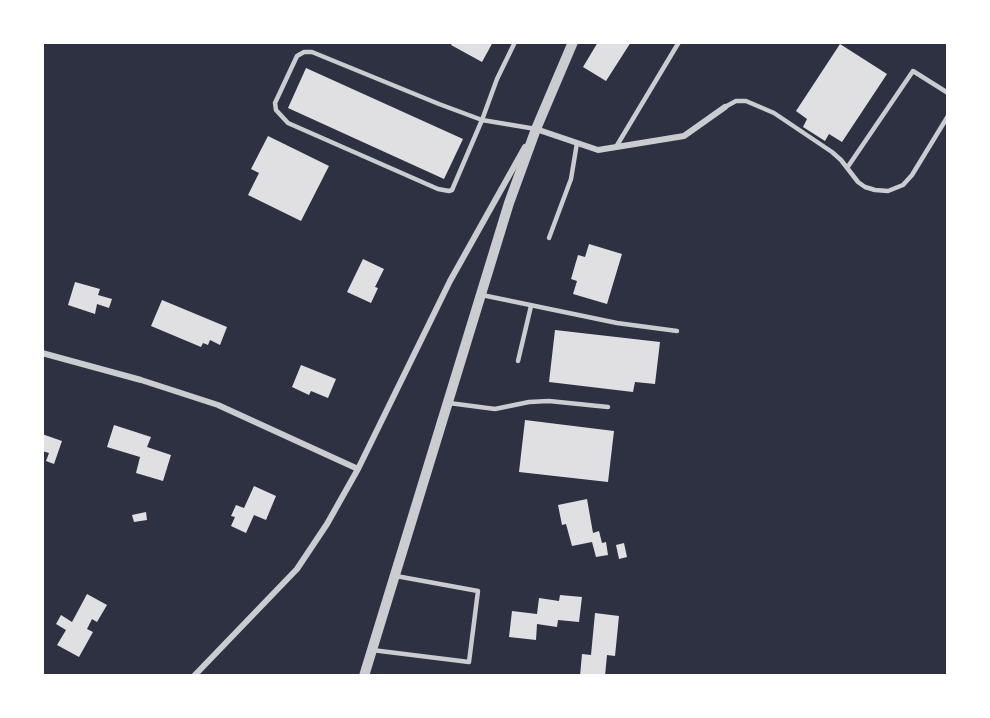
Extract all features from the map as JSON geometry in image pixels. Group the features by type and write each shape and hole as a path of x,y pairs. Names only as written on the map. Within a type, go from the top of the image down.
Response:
{"street":[{"path":"364,676 509,203 536,129 573,42"},
{"path":"536,129 598,150 684,136 724,107"},
{"path":"194,676 297,569 327,524 358,470 450,281 536,129"},
{"path":"42,353 218,405 358,470"}],"lane":[{"path":"515,42 497,79 482,120 452,189 446,191 288,123 280,116 275,103 297,56 304,52 312,52 482,120 536,129"},
{"path":"616,147 679,42"},
{"path":"847,168 913,71 948,93"},
{"path":"724,107 736,101 746,101 774,113 832,152 865,188 888,191 897,189 912,175 948,116"},
{"path":"549,238 571,179 578,143"},
{"path":"482,295 617,323 677,331"},
{"path":"518,361 531,306"},
{"path":"449,404 495,409 529,402 549,401 608,407"},
{"path":"372,650 469,662 478,591 395,576"}],"building":[{"path":"453,42 493,42 482,62 451,45"},
{"path":"598,42 631,42 606,81 583,67"},
{"path":"840,44 887,74 842,142 829,134 825,141 803,127 807,119 796,111"},
{"path":"306,68 463,139 444,179 288,108"},
{"path":"268,136 329,166 301,221 248,195 259,173 251,169"},
{"path":"589,244 622,254 607,304 573,294 577,281 571,279 578,255 585,257"},
{"path":"363,259 384,269 375,287 378,288 371,303 347,292"},
{"path":"75,282 100,289 98,295 112,299 109,308 97,304 95,314 68,305"},
{"path":"162,300 227,327 220,345 210,340 208,345 203,343 201,347 151,326"},
{"path":"555,330 660,342 655,384 635,382 633,392 549,382"},
{"path":"301,365 336,379 328,398 311,391 309,395 292,387"},
{"path":"525,420 614,431 608,482 519,472"},
{"path":"114,425 151,437 147,447 171,455 163,481 136,473 140,457 107,447"},
{"path":"42,434 62,441 54,464 46,461 49,453 42,451"},
{"path":"254,486 276,496 266,520 254,515 246,533 231,526 235,517 231,516 236,505 244,508"},
{"path":"587,499 593,533 599,531 602,543 606,542 608,555 596,557 592,542 572,546 566,524 562,525 558,505"},
{"path":"146,512 147,520 134,522 132,515"},
{"path":"624,543 627,557 619,559 616,545"},
{"path":"87,594 107,605 97,622 92,619 87,629 93,632 79,657 57,645 66,630 56,624 61,615 72,622"},
{"path":"560,595 582,597 579,622 558,620 557,627 537,624 536,640 509,637 512,611 537,614 539,598 559,601"},
{"path":"595,613 619,616 615,656 607,655 605,676 580,676 582,654 591,655"}]}
